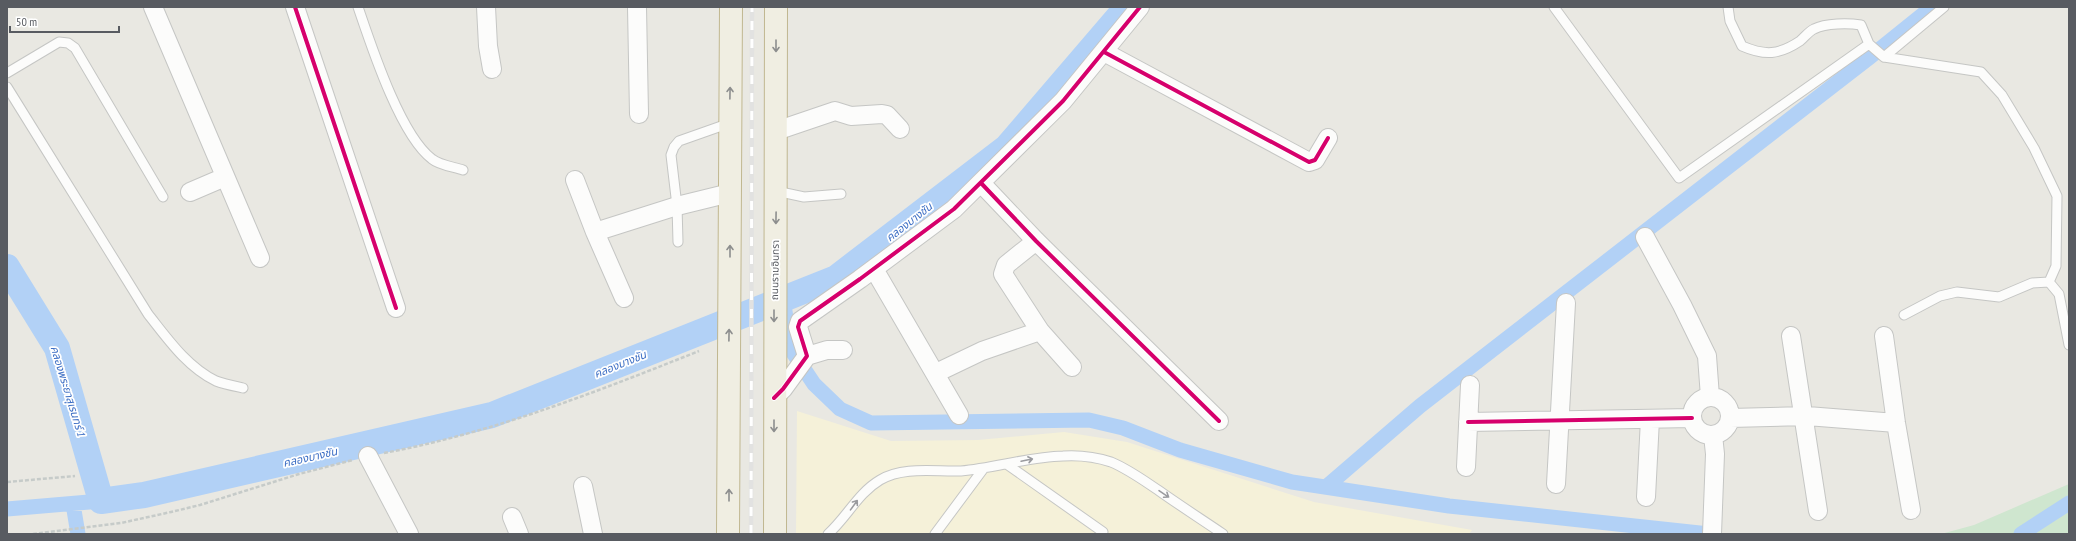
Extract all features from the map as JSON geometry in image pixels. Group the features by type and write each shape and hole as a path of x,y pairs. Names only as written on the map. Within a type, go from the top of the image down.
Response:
{"highway":[{"path":"728,534 731,7"},
{"name":"ถนนรามอินทรา","path":"775,534 774,359 776,7"}],"street":[{"path":"152,7 260,258"},
{"path":"295,7 396,308"},
{"path":"486,7 488,46 492,69"},
{"path":"637,7 639,114"},
{"path":"802,363 798,328 800,321 954,209 1063,101 1140,7"},
{"path":"1104,52 1309,162 1315,160 1328,138"},
{"path":"776,131 827,112 835,111 851,116 887,115 900,129"},
{"path":"190,192 225,177"},
{"path":"574,180 624,298"},
{"path":"981,183 1036,241 1219,421"},
{"path":"595,232 677,206 730,193"},
{"path":"1644,237 1682,304 1707,356 1710,397"},
{"path":"1036,241 1006,265 1003,274 1040,331 1072,367"},
{"path":"874,268 959,415"},
{"path":"1556,484 1566,303"},
{"path":"936,373 982,351 1040,331"},
{"path":"1791,336 1818,511"},
{"path":"1884,336 1896,423 1911,510"},
{"path":"774,398 802,363 827,350 843,350"},
{"path":"1466,467 1470,385"},
{"path":"1710,397 1716,398 1726,406 1730,418 1724,429 1713,435 1702,432 1694,424 1692,418 1695,406 1704,398 1710,397"},
{"path":"1730,418 1803,416 1896,423"},
{"path":"1468,422 1692,418"},
{"path":"1646,497 1650,419"},
{"path":"1712,534 1715,454 1713,435"},
{"path":"368,456 409,534"},
{"path":"583,486 593,534"},
{"path":"512,517 519,534"}],"lane":[{"path":"358,7 397,108 415,141 432,160 463,170"},
{"path":"1554,7 1679,178 1870,45"},
{"path":"1728,7 1730,21 1742,46 1758,53 1777,53 1800,41 1815,28 1845,23 1861,25 1870,45 1883,56 1981,72 2002,95 2034,148 2057,196 2056,266 2049,282"},
{"path":"1883,56 1944,7"},
{"path":"7,73 59,42 68,43 75,48 163,197"},
{"path":"7,87 148,314 166,338 204,374 218,381 243,388"},
{"path":"678,242 677,206 671,155 674,147 679,141 730,123"},
{"path":"776,191 804,197 841,194"},
{"path":"1904,315 1940,296 1958,292 1999,297 2032,283 2049,282"},
{"path":"2049,282 2059,294 2069,345"},
{"path":"828,534 843,519 870,486 882,479 898,473 984,468 1040,457 1063,456 1094,457 1111,462 1131,473 1223,534"},
{"path":"1008,464 1102,532 1101,534"},
{"path":"936,534 984,468"}],"path":[{"path":"7,482 75,476"}],"shaded area":[{"path":"797,411 891,441 978,440 1064,432 1127,442 1314,502 1472,530 1469,534 796,534"}],"green space":[{"path":"2069,484 2069,534 1941,534 1974,525"}],"waterway":[{"name":"คลองบางชัน","path":"7,267 57,348 101,501 144,495 492,415 836,278 1007,147 1127,7"},
{"path":"1326,487 1420,406 1870,57 1932,7"},
{"path":"783,300 792,351 814,384 840,409 871,423 1089,420 1123,428 1180,450 1292,482 1449,506 1709,534"},
{"name":"คลองบางชัน","path":"7,509 101,501"},
{"path":"2021,534 2069,503"},
{"path":"73,504 78,534"}],"railway":[{"path":"751,534 752,7"}],"cycle path":[{"path":"295,7 396,308"},
{"path":"774,398 783,389 807,356 798,327 800,321 860,279 954,209 1063,101 1140,7"},
{"path":"1104,52 1309,162 1315,160 1328,138"},
{"path":"981,183 1036,241 1219,421"},
{"path":"1468,422 1692,418"}],"water label":[{"name":"คลองพระยาสุเรนทร์ 1","path":"68,391"}]}
